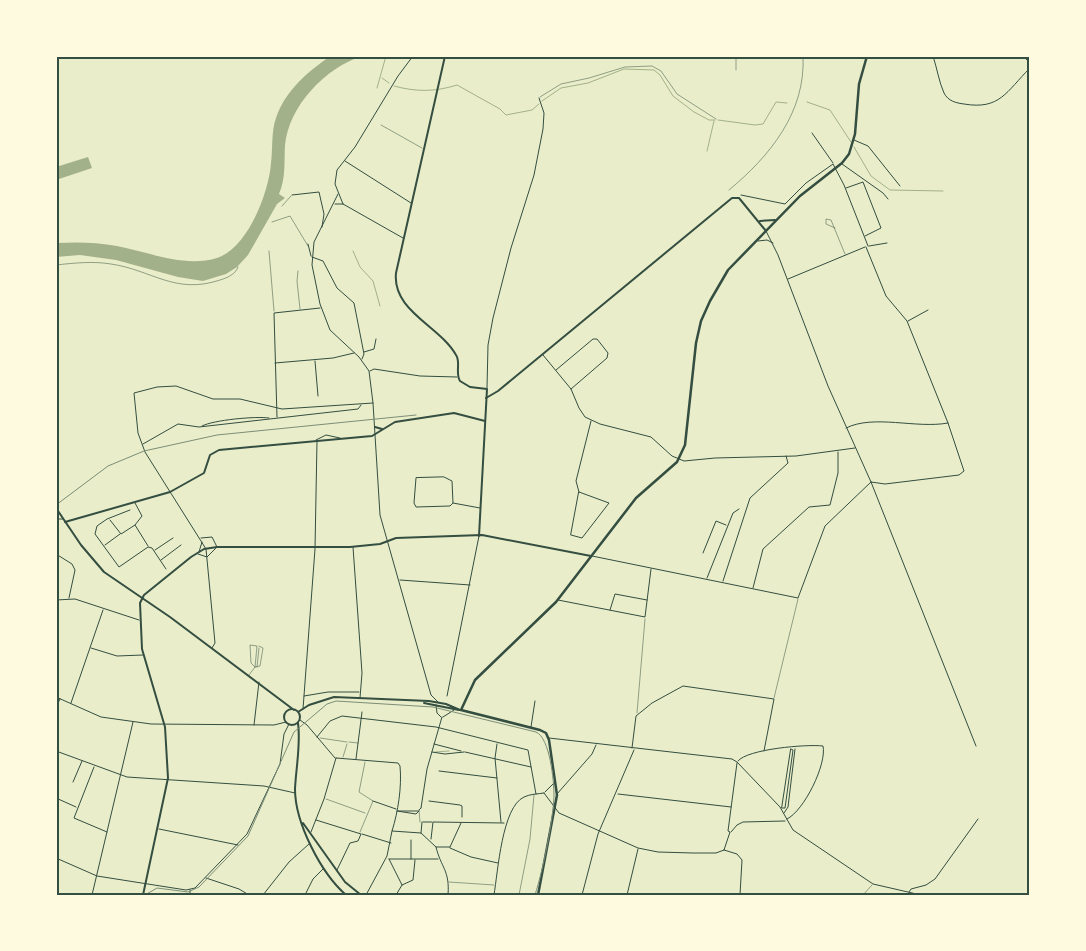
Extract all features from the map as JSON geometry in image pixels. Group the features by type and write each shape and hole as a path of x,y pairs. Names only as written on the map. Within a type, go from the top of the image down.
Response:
{"main road":[{"path":"445,56 396,276 397,289 406,304 456,355 458,377 468,386 487,389 479,536"},
{"path":"460,710 475,680 558,600 636,498 672,468 679,459 685,445 692,370 701,322 710,301 728,270 807,189 842,163 850,151 854,140 858,84 867,56"},
{"path":"486,398 493,395 730,199 736,197 742,202 766,231"},
{"path":"759,221 777,220"},
{"path":"66,522 170,492 204,473 209,457 213,452 375,435 395,422 457,413 485,421"},
{"path":"375,427 382,430"},
{"path":"56,508 100,569 249,674 298,712 300,720 298,723 296,793 302,820 308,832 310,843 323,868 346,895"},
{"path":"142,895 168,781 165,725 144,655 139,620 142,599 195,554 206,548 217,546 353,547 384,543 396,538 479,536 591,556"},
{"path":"298,712 331,698 422,702 437,704 543,731 549,738 557,795 556,810 538,895"},
{"path":"422,702 427,701 460,710"},
{"path":"287,703 288,711"},
{"path":"294,710 288,711 284,716 289,724 298,723"},
{"path":"293,725 298,731"},
{"path":"308,832 314,837 349,886 360,895"},
{"path":"309,840 314,837"}],"street":[{"path":"342,204 338,194 335,175 401,70 412,56"},
{"path":"933,56 947,97 954,102 966,105 985,106 994,104 1030,68"},
{"path":"1023,56 1030,63"},
{"path":"487,389 488,345 494,313 534,175 543,129 544,113 538,98"},
{"path":"812,133 836,168 886,296 907,321 948,423 963,474 885,484 871,482"},
{"path":"854,140 868,146 900,186"},
{"path":"344,160 412,204"},
{"path":"842,163 883,193 888,200"},
{"path":"741,195 785,204 806,183 833,164"},
{"path":"845,188 863,182 881,228 864,236"},
{"path":"292,195 319,192 324,214 322,227"},
{"path":"311,257 314,242 338,194"},
{"path":"742,202 749,197"},
{"path":"334,203 342,204 404,238"},
{"path":"766,231 773,243 846,429 871,482 976,746"},
{"path":"757,241 767,240 773,243"},
{"path":"787,279 867,247 887,243"},
{"path":"308,245 321,307 331,332 361,360 369,372 375,427 378,505 431,695 437,704 437,713 442,717"},
{"path":"311,257 322,260 337,288 354,303 363,353 361,360"},
{"path":"277,418 275,407 274,313 321,307"},
{"path":"907,321 928,310"},
{"path":"556,370 593,339 597,339 608,352 607,358 571,389"},
{"path":"375,348 376,340"},
{"path":"363,353 375,348 378,349"},
{"path":"274,363 348,356 354,353"},
{"path":"542,354 571,389 582,413 591,421 648,436 679,459 688,461 715,458 786,456 838,452 856,448"},
{"path":"315,360 318,396"},
{"path":"369,372 374,369 420,376 458,377"},
{"path":"212,648 215,643 206,548 141,444 134,393 176,386 213,398 241,400 286,409 373,403"},
{"path":"141,444 178,424 201,427 358,409 360,404"},
{"path":"579,492 609,504 582,538 571,535 579,492 576,481 591,421"},
{"path":"846,429 860,422 932,426 948,423"},
{"path":"304,709 303,696 315,547 316,440 323,435 329,434 337,435 341,439"},
{"path":"752,588 763,549 810,507 830,504 838,473 838,452"},
{"path":"723,582 750,498 788,463 786,456"},
{"path":"452,503 452,481 449,478 418,478 414,481 414,503 416,507 445,508 452,503 480,508"},
{"path":"591,556 798,598 825,526 871,482"},
{"path":"104,545 135,525 142,516 135,502"},
{"path":"706,579 732,513 739,509"},
{"path":"130,510 106,519 95,530 95,534 119,566 148,547"},
{"path":"56,519 63,518"},
{"path":"110,519 121,534"},
{"path":"703,553 716,521 727,525"},
{"path":"135,525 148,547 154,550 166,569"},
{"path":"447,696 479,536"},
{"path":"201,540 212,537 217,546 207,558"},
{"path":"154,550 172,538"},
{"path":"198,552 201,540"},
{"path":"161,560 181,545"},
{"path":"353,547 362,673 360,699"},
{"path":"56,554 72,564 75,570 69,599"},
{"path":"195,554 207,558"},
{"path":"558,600 645,617 651,568"},
{"path":"399,580 470,585"},
{"path":"610,610 616,594 647,600"},
{"path":"56,600 69,599 139,620"},
{"path":"71,704 103,610"},
{"path":"90,648 118,656 144,655"},
{"path":"254,726 259,682"},
{"path":"582,895 600,831 633,749 637,714 656,700 683,686 774,699 764,751"},
{"path":"303,696 328,692 361,692"},
{"path":"427,701 431,695"},
{"path":"56,697 101,717 133,722 165,725 254,726 277,725 286,722"},
{"path":"56,708 60,698"},
{"path":"531,728 535,701"},
{"path":"442,717 447,716 454,709"},
{"path":"355,760 362,712"},
{"path":"317,738 333,718 342,716 439,728 528,750 535,794"},
{"path":"373,801 396,810 416,814 420,809 432,752 442,717"},
{"path":"300,720 306,724 336,758 387,761 400,766 396,810 388,859 366,895"},
{"path":"92,895 133,722"},
{"path":"56,858 97,876 190,890 205,878 248,833 281,759 284,733 289,724"},
{"path":"549,738 724,758 737,762 784,814 793,830 873,884 921,895"},
{"path":"497,743 495,758 501,823"},
{"path":"434,744 532,767"},
{"path":"557,795 592,754 596,744"},
{"path":"724,850 730,832 737,825 743,822 787,820 797,812 817,777 823,746 764,751 747,755 737,762 728,831 730,832"},
{"path":"793,749 785,808 782,808 791,750 793,749"},
{"path":"784,814 788,807 793,749"},
{"path":"56,750 121,775 168,781 269,787 296,793"},
{"path":"432,752 465,752"},
{"path":"308,832 316,820 324,799 336,758"},
{"path":"73,782 82,760"},
{"path":"95,765 77,807 75,819 107,833"},
{"path":"438,771 497,778"},
{"path":"494,895 505,823 517,803 523,798 544,793 556,782"},
{"path":"544,793 561,814 638,848 676,853 716,853 724,850 737,854 742,860 740,895"},
{"path":"616,793 731,807"},
{"path":"56,798 77,807"},
{"path":"429,801 460,805 462,806 462,817"},
{"path":"909,893 911,889 926,885 935,879 978,819"},
{"path":"316,820 391,843"},
{"path":"421,834 422,822 505,823"},
{"path":"431,841 433,822"},
{"path":"450,847 461,823"},
{"path":"158,829 238,845"},
{"path":"392,831 421,834 431,841 436,847 438,859 447,871 449,882 448,895"},
{"path":"337,871 350,843 358,841 361,834"},
{"path":"410,860 411,840"},
{"path":"263,895 289,862 310,843"},
{"path":"436,847 450,847 471,856 500,863"},
{"path":"628,895 638,848"},
{"path":"388,859 438,859"},
{"path":"388,859 402,885"},
{"path":"396,895 402,885 410,882 414,877 415,860"},
{"path":"306,895 313,879 323,868"},
{"path":"205,878 209,881 240,889 249,895"},
{"path":"190,890 190,895"}],"lane":[{"path":"736,56 736,70"},
{"path":"729,190 749,173 779,138 798,98 803,76 803,56"},
{"path":"538,98 561,84 625,67 652,66 661,71 677,94 716,119"},
{"path":"381,125 415,146 424,148"},
{"path":"282,206 292,195"},
{"path":"272,222 290,216 308,245"},
{"path":"835,228 846,255"},
{"path":"269,251 274,313"},
{"path":"56,264 111,264 181,285 214,282 229,276 238,267"},
{"path":"298,271 297,281 300,310"},
{"path":"774,699 798,598"},
{"path":"637,714 645,617"},
{"path":"249,674 255,667 257,646 250,645 251,663 255,667 257,668"},
{"path":"259,646 263,648 263,657 261,665 257,668 259,646"},
{"path":"317,738 358,743"},
{"path":"343,759 347,742"},
{"path":"361,834 366,814 373,801 359,792 365,760"},
{"path":"518,895 532,826 535,794"},
{"path":"324,799 366,814"},
{"path":"420,809 422,822"},
{"path":"449,882 496,885"},
{"path":"864,895 873,884"}],"shaded area":[{"path":"331,56 362,56 335,69 322,79 301,103 288,130 285,145 284,176 279,194 285,198 277,204 248,255 237,267 226,274 203,281 178,277 116,260 80,255 56,257 56,243 109,245 167,258 192,261 205,261 217,258 228,252 247,231 261,203 266,189 272,157 273,129 280,108 298,82"},
{"path":"88,157 92,168 56,180 56,167"}],"waterway":[{"path":"377,88 386,56"},
{"path":"542,101 561,88 588,83 624,69 654,70 660,75 673,96 694,112 709,120 715,120"},
{"path":"382,78 389,83"},
{"path":"394,86 426,90 457,85 500,109 506,115 532,110 539,104"},
{"path":"718,120 755,125 763,124 776,102 787,103"},
{"path":"807,102 830,110 851,142"},
{"path":"707,151 714,121"},
{"path":"854,147 871,176 890,190 943,191"},
{"path":"353,251 360,267 373,281 380,306"},
{"path":"435,752 449,751"}],"tram line":[{"path":"145,895 157,888 188,892 199,887 248,836 294,732 327,704 336,701 433,707 536,732 541,736 548,751 554,796 547,846 535,895"}],"railway":[{"path":"56,505 108,466 144,451 217,435 416,415"}]}
